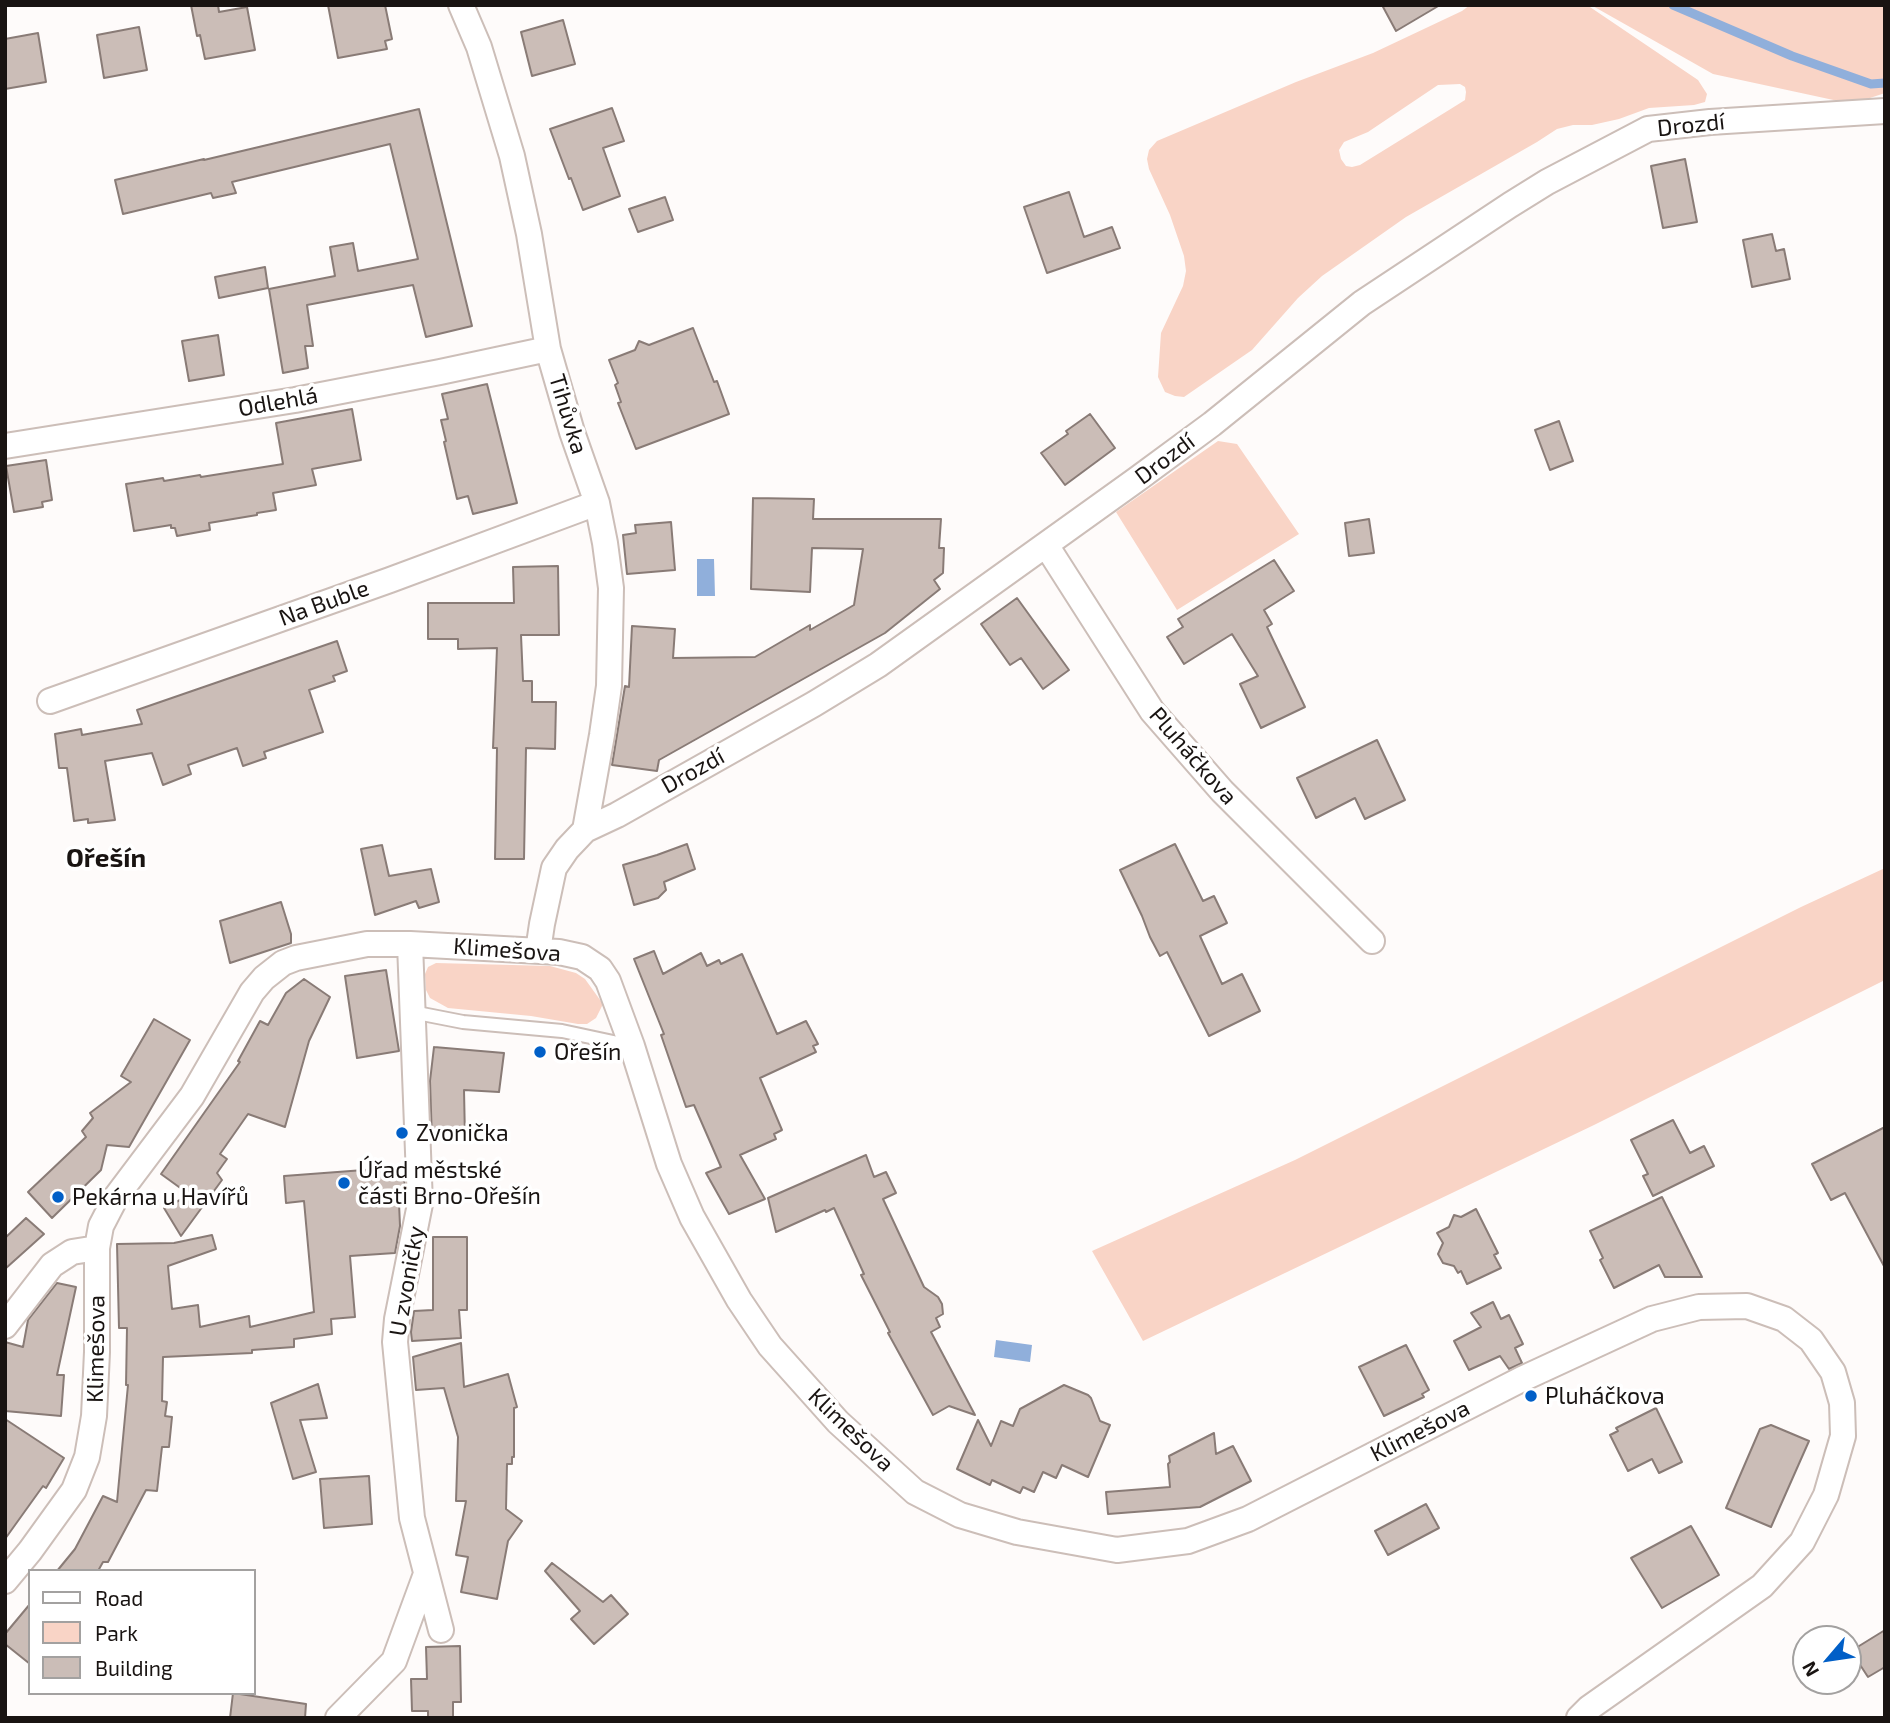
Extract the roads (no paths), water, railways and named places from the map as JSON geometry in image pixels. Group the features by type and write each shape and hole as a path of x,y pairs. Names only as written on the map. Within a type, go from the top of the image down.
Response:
{"street":[{"name":"Tihůvka","path":"461,5 478,47 512,156 529,234 548,349 572,432 597,503 605,542 611,588 609,686 585,830"},
{"name":"Drozdí","path":"538,951 554,868 585,830 814,704 878,665 1212,424 1362,303 1538,187 1648,128 1885,111"},
{"name":"Odlehlá","path":"5,446 295,400 548,349"},
{"name":"Na Buble","path":"50,701 597,503"},
{"name":"Pluháčkova","path":"1046,545 1152,711 1222,791 1372,941"},
{"name":"Klimešova","path":"5,1581 74,1490 87,1457 94,1416 97,1248 101,1226 116,1197 192,1096 252,992 264,978 283,963 296,958 367,944 559,952 582,957 600,969 608,981 632,1046 669,1164 692,1217 738,1300 771,1346 838,1422 915,1492 960,1516 1017,1532 1117,1550 1188,1541 1248,1519 1522,1380 1652,1319 1699,1307 1746,1306 1784,1319 1811,1340 1833,1372 1842,1403 1843,1436 1826,1495 1802,1542 1762,1586 1579,1718"},
{"name":"U zvoničky","path":"410,944 421,1204 397,1319 395,1342 412,1518 441,1630"},
{"path":"5,1326 52,1265 72,1252 97,1248"},
{"path":"338,1718 394,1661 426,1574"}],"lane":[{"path":"412,1012 463,1022 562,1031 632,1046"}],"water":[{"path":"697,559 714,559 715,596 697,596"},
{"path":"996,1340 1032,1345 1030,1362 994,1357"}],"waterway":[{"path":"1673,5 1792,56 1871,84 1885,83"}],"place":[{"name":"Ořešín","path":"540,1052"},
{"name":"Zvonička","path":"402,1133"},
{"name":"Úřad městské části Brno-Ořešín","path":"344,1183"},
{"name":"Pekárna u Havířů","path":"58,1197"},
{"name":"Pluháčkova","path":"1531,1396"}],"district":[{"name":"Ořešín","path":"106,858"}]}
